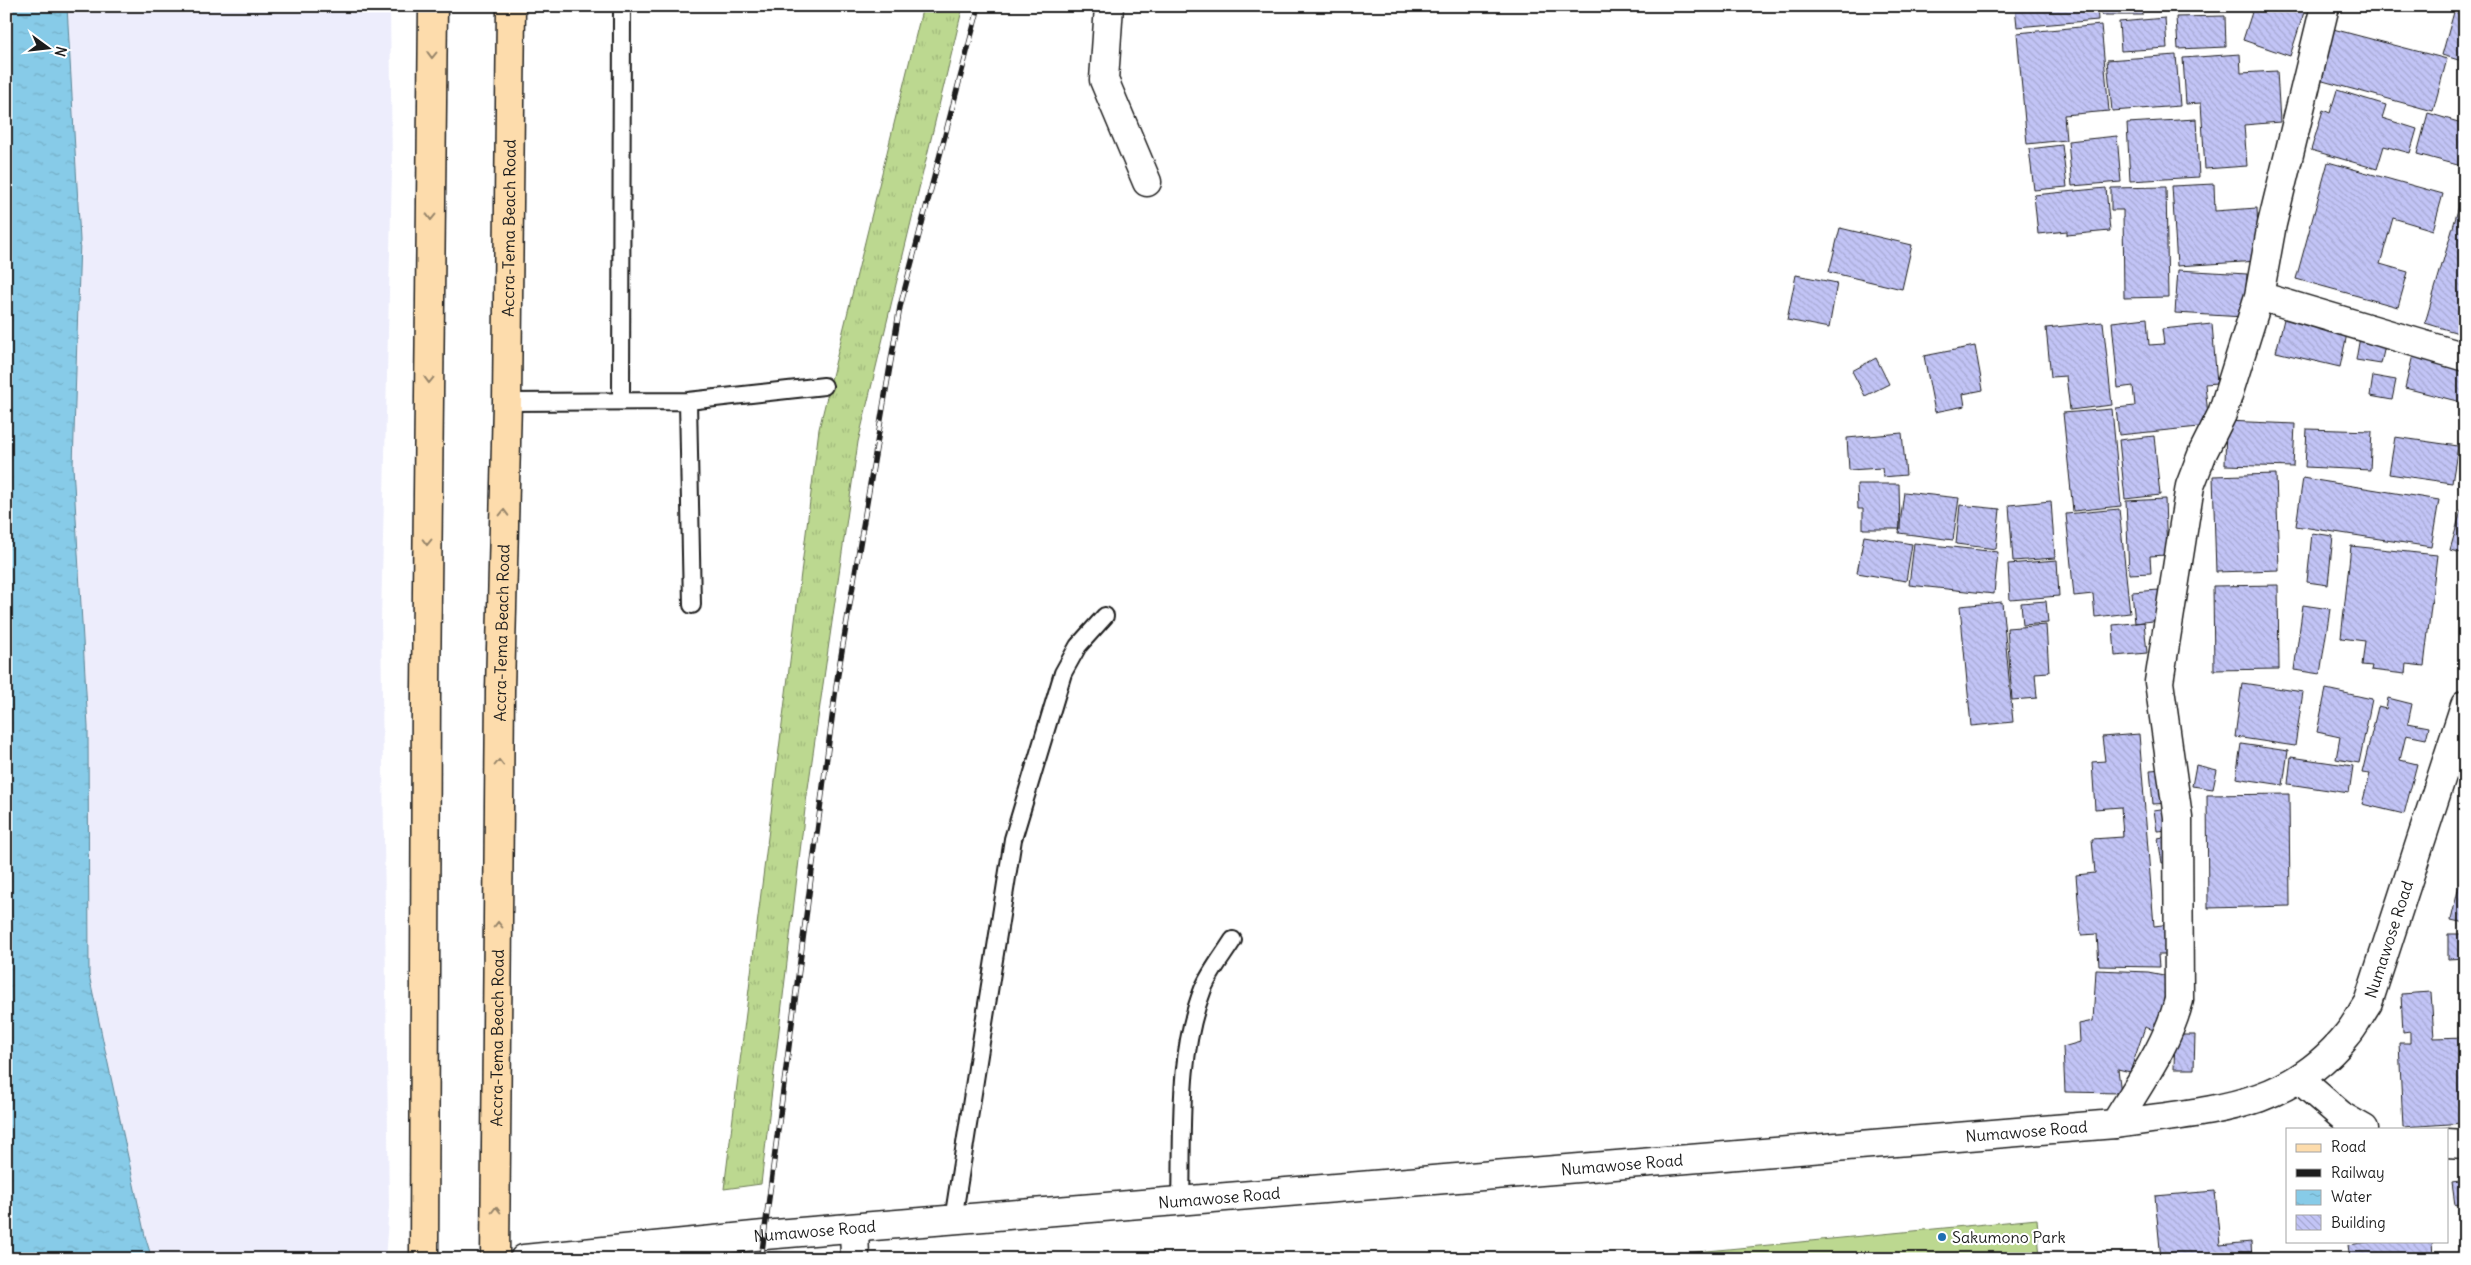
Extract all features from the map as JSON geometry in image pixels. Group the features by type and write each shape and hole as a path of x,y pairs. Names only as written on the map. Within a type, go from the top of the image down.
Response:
{"main road":[{"path":"424,1259 426,689 433,6"},
{"name":"Accra-Tema Beach Road","path":"495,1259 500,680 507,402 511,6"}],"street":[{"path":"1110,6 1104,80 1147,182"},
{"path":"2115,1124 2174,1022 2179,1000 2178,817 2159,682 2190,486 2203,452 2222,414 2259,296 2272,224 2325,6"},
{"path":"2259,296 2465,357"},
{"name":"Numawose Road","path":"524,1259 854,1228 2115,1124 2205,1112 2258,1100 2299,1079 2322,1062 2348,1034 2368,1003 2465,704"},
{"path":"2299,1079 2343,1117 2362,1128"},
{"path":"2448,1143 2465,1144"},
{"path":"854,1228 855,1259"}],"lane":[{"path":"621,401 622,6"},
{"path":"507,402 688,401 824,386"},
{"path":"688,401 692,606"},
{"path":"953,1220 1013,839 1063,673 1078,646 1105,616"},
{"path":"1181,1202 1186,1057 1191,1026 1204,988 1233,940"}],"shaded area":[{"path":"67,6 390,6 392,171 381,619 389,1207 385,1259 152,1259 145,1236 89,975 88,727 73,466 80,240"}],"green space":[{"path":"923,6 963,6 858,442 805,809 761,1184 724,1189 819,429"},
{"name":"Sakumono Park","path":"2037,1219 2040,1259 1656,1259 1656,1256"}],"water":[{"path":"6,6 67,6 80,240 73,466 88,727 89,975 145,1236 152,1259 6,1259"}],"building":[{"path":"2015,6 2097,6 2098,20 2017,27"},
{"path":"2101,6 2142,6 2142,15 2101,15"},
{"path":"2179,6 2218,6 2179,11"},
{"path":"2254,6 2306,6 2290,56 2243,40"},
{"path":"2454,12 2465,15 2465,62 2442,55"},
{"path":"2225,16 2226,47 2178,49 2176,17"},
{"path":"2165,18 2167,48 2121,51 2119,22"},
{"path":"2101,25 2109,111 2064,115 2066,140 2027,144 2017,33"},
{"path":"2333,29 2447,59 2433,111 2319,80"},
{"path":"2240,54 2241,73 2277,71 2280,122 2244,125 2247,166 2205,169 2201,103 2186,104 2183,58"},
{"path":"2176,55 2180,106 2112,111 2107,60"},
{"path":"2337,90 2386,105 2382,118 2417,129 2410,153 2384,146 2377,169 2311,150 2323,110 2330,113"},
{"path":"2428,113 2465,124 2465,167 2417,154"},
{"path":"2196,119 2199,177 2130,181 2127,123"},
{"path":"2117,136 2121,182 2072,186 2068,141"},
{"path":"2062,145 2067,187 2034,190 2029,149"},
{"path":"2328,162 2443,194 2433,230 2393,218 2380,264 2408,272 2398,307 2296,279"},
{"path":"2214,184 2215,211 2257,208 2259,261 2177,266 2172,186"},
{"path":"2166,187 2168,297 2124,298 2123,210 2111,210 2111,188"},
{"path":"2106,188 2110,231 2067,235 2067,231 2038,234 2034,195"},
{"path":"2460,203 2465,205 2465,335 2425,323"},
{"path":"1840,228 1912,245 1902,289 1829,272"},
{"path":"2178,270 2247,274 2244,317 2175,313"},
{"path":"1796,275 1837,283 1829,328 1787,320"},
{"path":"2285,315 2348,329 2340,367 2276,352"},
{"path":"2147,318 2149,345 2164,344 2162,329 2212,324 2217,383 2205,384 2209,426 2119,435 2116,408 2135,406 2133,386 2118,388 2112,322"},
{"path":"2103,322 2112,405 2070,410 2066,376 2051,377 2046,328"},
{"path":"2360,337 2386,341 2381,364 2356,360"},
{"path":"1975,346 1983,390 1963,394 1965,406 1935,412 1924,356"},
{"path":"2414,351 2465,363 2465,403 2405,388"},
{"path":"1876,358 1889,384 1865,396 1852,371"},
{"path":"2373,376 2396,380 2392,400 2370,396"},
{"path":"2112,409 2121,506 2073,511 2063,413"},
{"path":"2226,421 2295,424 2293,467 2225,465"},
{"path":"2307,429 2372,431 2370,470 2305,467"},
{"path":"1902,433 1906,475 1883,477 1882,468 1849,470 1847,438"},
{"path":"2154,436 2160,495 2125,499 2119,440"},
{"path":"2395,437 2458,446 2452,483 2389,474"},
{"path":"2276,474 2279,570 2216,572 2213,476"},
{"path":"2303,478 2439,500 2431,547 2296,526"},
{"path":"1857,484 1899,484 1900,529 1863,529 1863,509 1858,509"},
{"path":"1904,492 1959,498 1953,540 1899,533"},
{"path":"2165,499 2167,555 2150,556 2151,573 2129,574 2126,501"},
{"path":"2051,501 2055,558 2013,561 2009,505"},
{"path":"1960,505 2000,509 1996,549 1956,544"},
{"path":"2462,507 2465,508 2465,554 2450,550"},
{"path":"2119,509 2130,613 2095,617 2093,594 2074,596 2066,514"},
{"path":"2312,533 2333,536 2328,585 2307,582"},
{"path":"1864,536 1912,544 1906,581 1857,573"},
{"path":"1914,543 1998,552 1994,594 1909,585"},
{"path":"2351,546 2437,555 2424,666 2406,664 2405,674 2371,670 2372,666 2362,665 2365,641 2341,638"},
{"path":"2057,560 2059,596 2010,600 2008,564"},
{"path":"2278,585 2279,669 2214,670 2213,586"},
{"path":"2159,590 2162,620 2135,623 2132,592"},
{"path":"2046,601 2048,623 2023,625 2021,603"},
{"path":"2002,602 2013,722 1971,726 1960,606"},
{"path":"2303,605 2330,609 2320,674 2294,670"},
{"path":"2144,622 2147,653 2115,656 2113,625"},
{"path":"2046,625 2049,672 2035,673 2037,698 2012,700 2007,628"},
{"path":"2242,683 2303,692 2295,746 2235,737"},
{"path":"2326,689 2372,699 2359,763 2336,759 2340,737 2317,732"},
{"path":"2388,698 2412,704 2408,723 2429,727 2426,739 2406,735 2400,760 2417,764 2404,814 2362,804 2370,774 2362,773 2378,707 2386,709"},
{"path":"2139,734 2154,926 2170,924 2172,955 2158,955 2159,967 2099,966 2097,934 2081,935 2076,875 2095,873 2092,839 2123,837 2121,807 2095,809 2092,762 2105,761 2102,737"},
{"path":"2241,744 2288,751 2283,785 2236,778"},
{"path":"2291,757 2353,766 2349,793 2288,784"},
{"path":"2196,765 2217,770 2213,789 2192,786"},
{"path":"2166,769 2170,803 2153,804 2150,770"},
{"path":"2289,794 2290,906 2208,908 2207,795"},
{"path":"2167,808 2170,830 2157,831 2154,810"},
{"path":"2169,836 2172,862 2162,863 2158,838"},
{"path":"2465,861 2465,923 2451,920"},
{"path":"2448,934 2465,934 2465,958 2448,959"},
{"path":"2096,970 2148,972 2169,976 2157,1031 2145,1027 2130,1072 2118,1069 2121,1093 2065,1092 2063,1047 2080,1042 2079,1024 2093,1021"},
{"path":"2431,992 2434,1038 2465,1037 2465,1123 2403,1127 2399,1043 2410,1043 2410,1031 2403,1032 2401,994"},
{"path":"2175,1035 2195,1035 2194,1069 2174,1069"},
{"path":"2465,1181 2465,1203 2455,1205 2452,1183"},
{"path":"2215,1191 2220,1245 2251,1242 2252,1259 2161,1259 2155,1196"},
{"path":"2368,1242 2432,1242 2433,1259 2350,1259 2348,1245"}],"railway":[{"path":"761,1259 837,680 900,307 979,6"}],"place":[{"name":"Sakumono Park","path":"1942,1237"}]}
